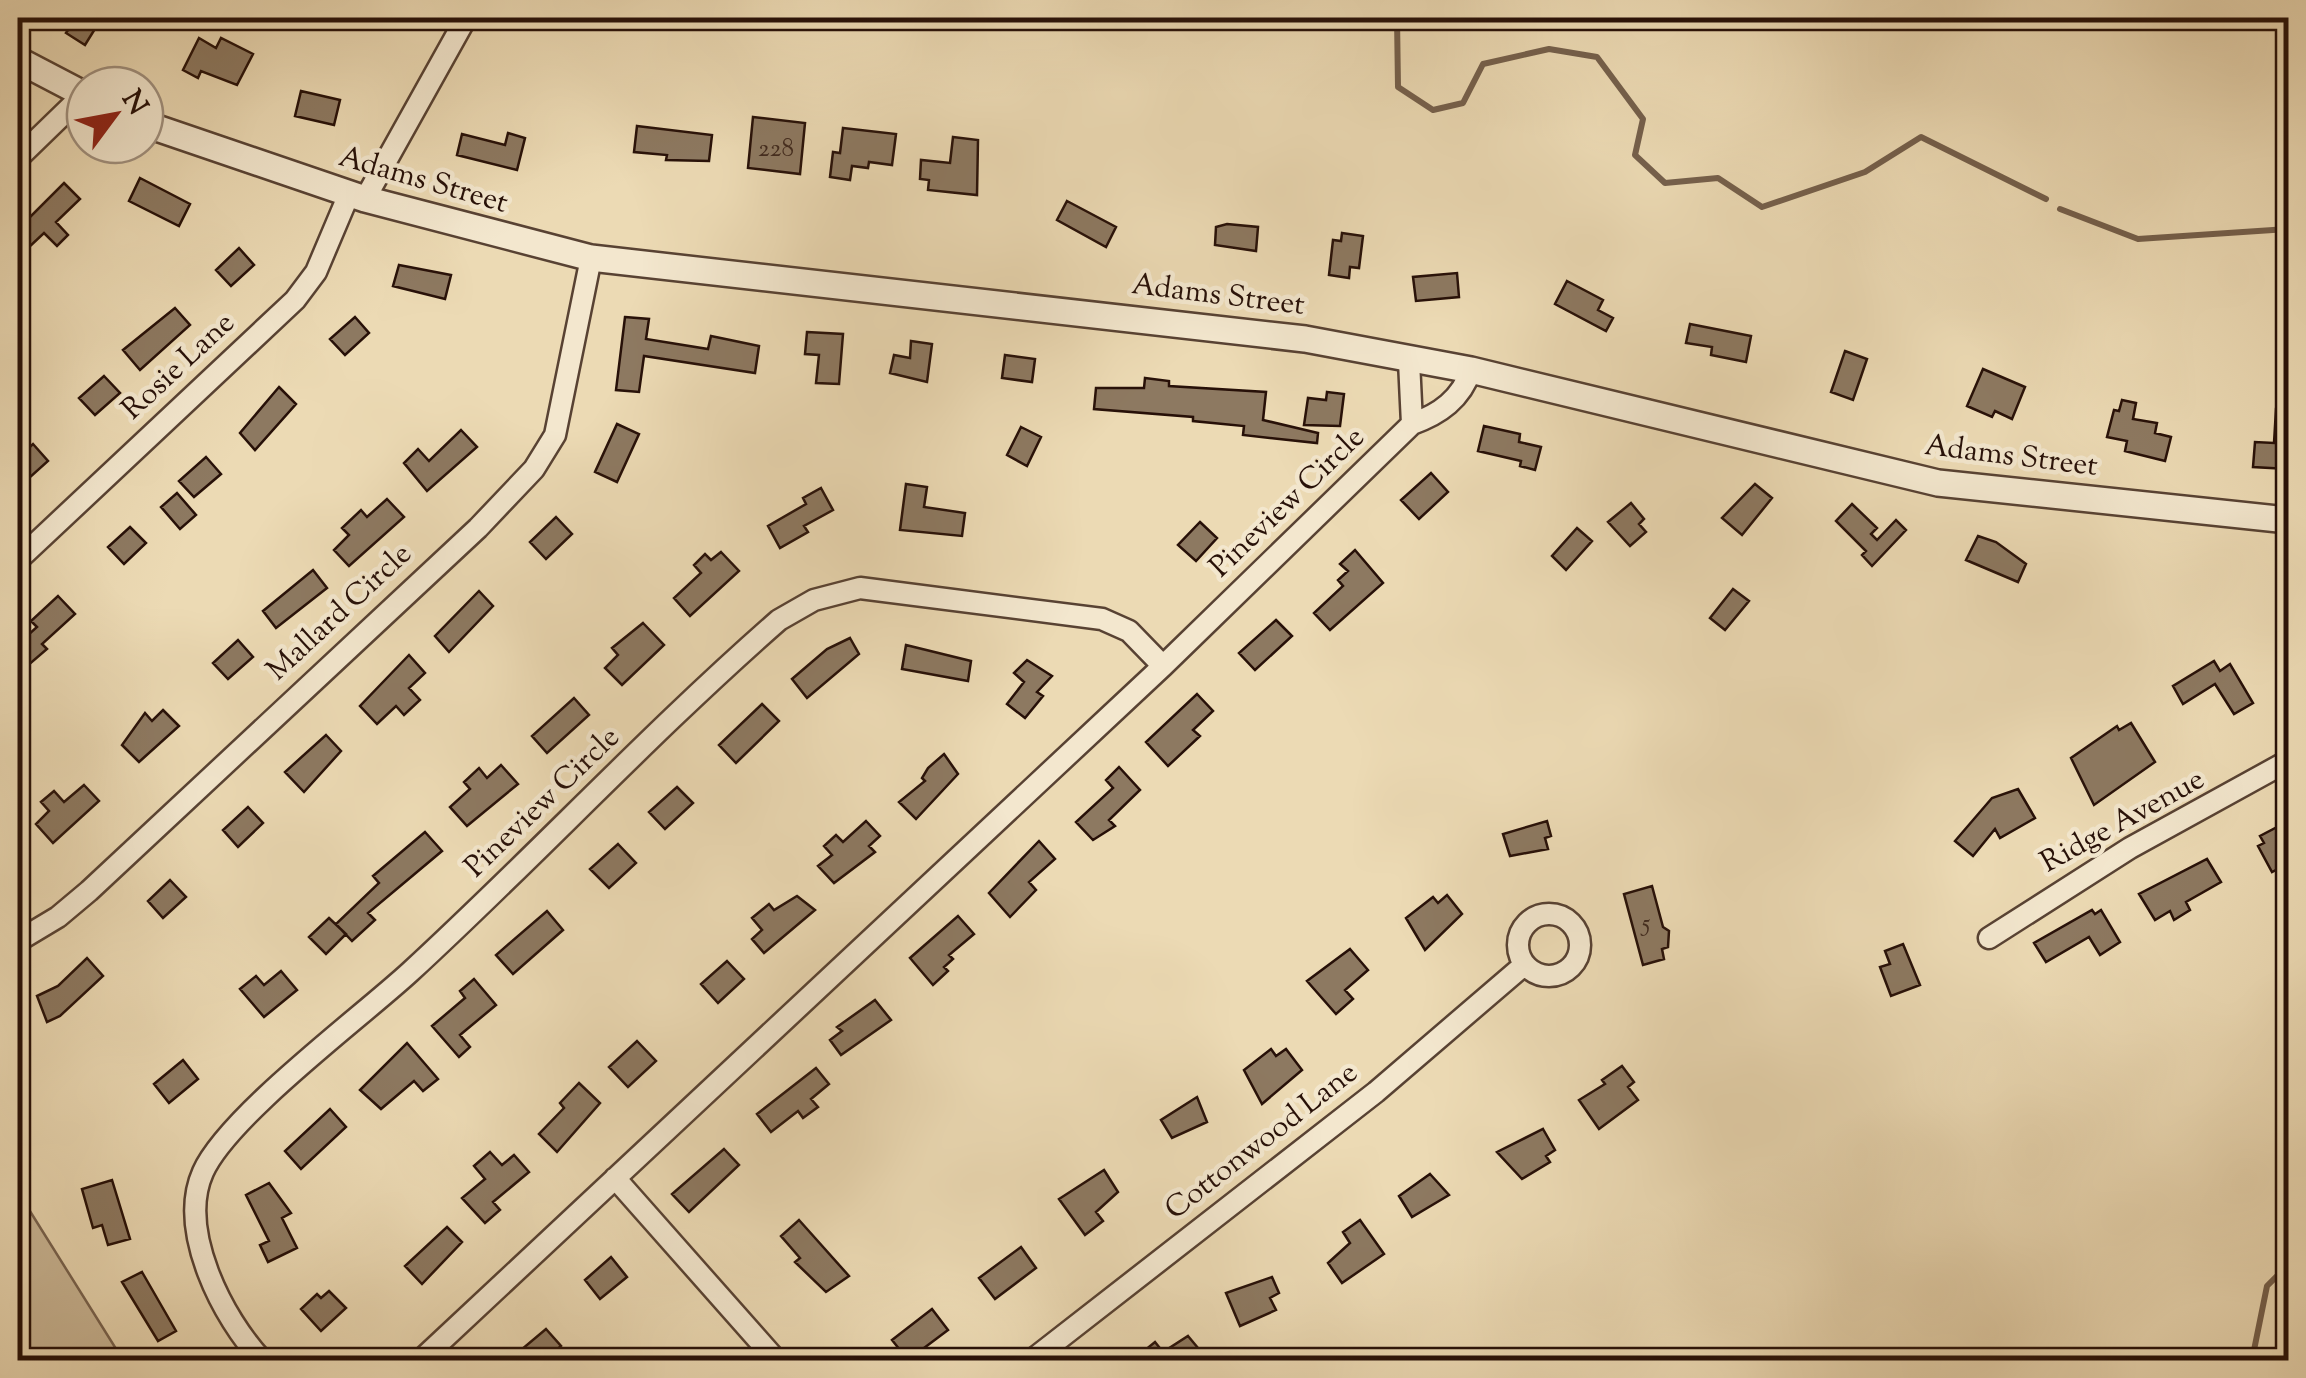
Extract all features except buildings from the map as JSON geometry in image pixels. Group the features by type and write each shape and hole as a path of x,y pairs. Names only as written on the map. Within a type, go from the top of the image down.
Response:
{"street":[{"name":"Rosie Lane","path":"18,560 295,300 316,272 466,18"},
{"path":"18,60 65,85"},
{"path":"18,158 65,113"},
{"name":"Adams Street","path":"165,131 357,197 590,258 952,302 1089,312 1306,339 1471,370 1938,483 2288,520"},
{"name":"Mallard Circle","path":"18,941 42,928 89,890 526,479 548,449 558,426 590,258"},
{"path":"1409,361 1412,424"},
{"name":"Pineview Circle","path":"421,1360 1162,666 1412,424 1435,416 1458,397 1471,370"},
{"name":"Pineview Circle","path":"262,1360 236,1327 202,1248 198,1194 207,1164 264,1102 411,971 780,620 836,592 860,588 897,590 1102,618 1129,631 1162,666"},
{"name":"Ridge Avenue","path":"1989,938 2119,855 2288,761"},
{"name":"Cottonwood Lane","path":"1032,1360 1376,1092 1524,965"},
{"path":"615,1178 776,1360"}],"shaded area":[{"path":"18,1192 123,1360 18,1360"}],"waterway":[{"path":"1397,18 1398,87 1433,110 1463,103 1483,64 1549,49 1597,57 1643,119 1635,155 1665,183 1718,178 1762,207 1865,172 1921,137 2046,199"},
{"path":"2060,209 2138,239 2288,229"},
{"path":"2252,1360 2267,1286 2288,1265"}]}
